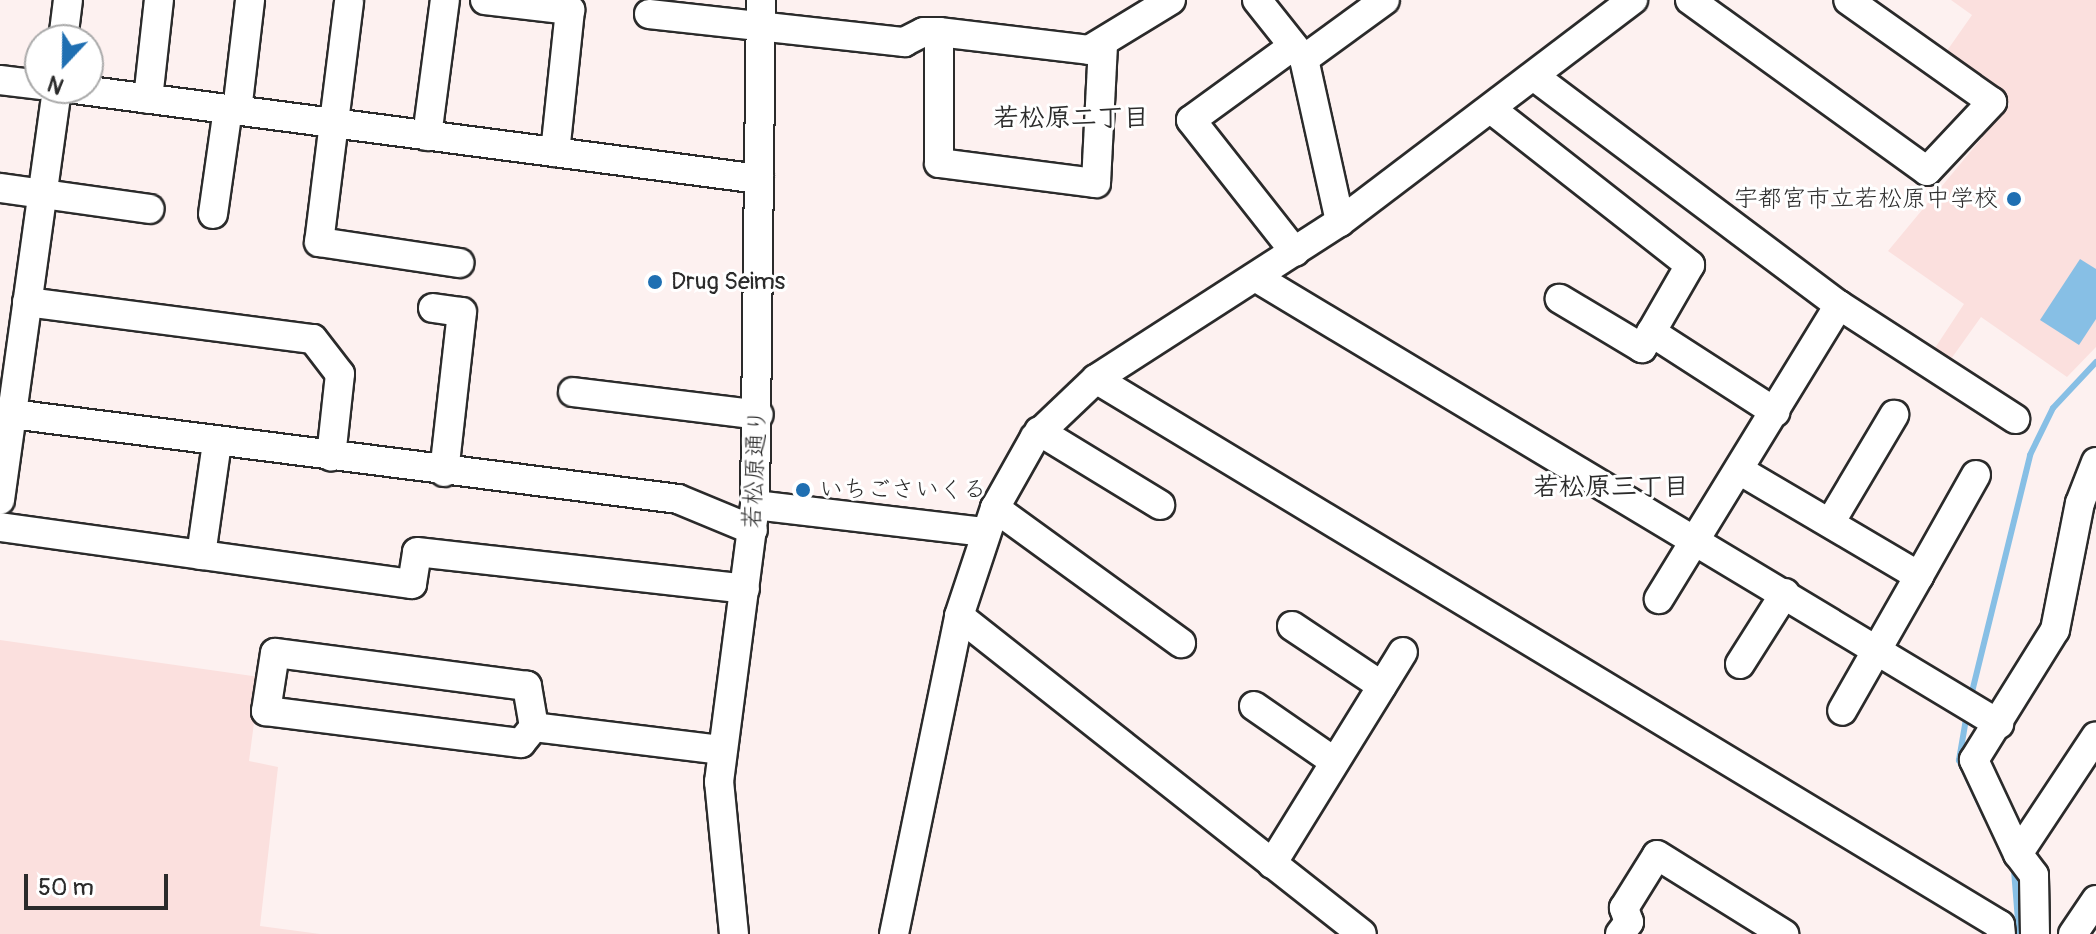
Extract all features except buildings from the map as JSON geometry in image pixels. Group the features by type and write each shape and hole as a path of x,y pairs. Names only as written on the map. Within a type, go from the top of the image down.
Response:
{"street":[{"path":"65,24 68,0"},
{"path":"148,99 159,0"},
{"path":"213,214 250,0"},
{"path":"427,136 445,0"},
{"path":"485,0 570,10 555,152"},
{"path":"649,14 761,12 904,42 924,32 939,32 1089,50 1103,45 1171,0"},
{"path":"1257,0 1299,53 1340,222"},
{"path":"1295,252 1191,120 1385,0"},
{"path":"894,934 959,616 990,520 1039,431 1096,379 1340,222 1633,0"},
{"path":"1690,0 1927,171 1992,102 1848,0"},
{"path":"349,2 330,123 319,242 459,263"},
{"name":"若松原通り","path":"734,934 720,815 721,750 754,518 759,415 761,12"},
{"path":"939,32 939,163 1096,183 1103,45"},
{"path":"1535,77 1839,305 2015,419"},
{"path":"0,80 24,83"},
{"path":"104,93 759,179"},
{"path":"0,500 8,404 27,302 55,104"},
{"path":"1491,109 1690,265 1642,348 1560,299"},
{"path":"0,188 150,209"},
{"path":"1257,278 1696,539 1999,724"},
{"path":"27,302 313,339 340,374 331,457"},
{"path":"1659,599 1839,305"},
{"path":"433,308 462,312 444,472"},
{"path":"1651,332 1775,412"},
{"path":"1096,379 1987,916 2000,925 2001,934"},
{"path":"573,392 759,415"},
{"path":"8,404 217,442 678,499 754,518 990,520 1181,643"},
{"path":"1830,523 1894,415"},
{"path":"1039,431 1160,505"},
{"path":"201,555 217,442"},
{"path":"2035,934 2034,875 2018,854 1974,760 2055,630 2088,508 2096,462"},
{"path":"1739,470 1919,576"},
{"path":"1842,711 1976,475"},
{"path":"0,527 412,584 417,552 745,589"},
{"path":"1740,664 1785,593"},
{"path":"959,616 1362,934"},
{"path":"1292,626 1382,686"},
{"path":"1272,864 1403,652"},
{"path":"275,653 527,686 534,727 521,743 266,711 275,653"},
{"path":"1254,706 1335,762"},
{"path":"534,727 721,750"},
{"path":"2018,854 2096,736"},
{"path":"1620,934 1629,922 1624,908 1657,855 1784,934"},
{"path":"2073,934 2096,900"}],"shaded area":[{"name":"宇都宮市立若松原中学校","path":"1951,0 2096,0 2096,347 2067,377 1981,317 1951,359 1935,348 1964,304 1888,251 2010,104 1944,55 1972,15"},
{"path":"0,640 260,677 249,761 278,767 260,926 320,934 0,934"}],"water":[{"path":"2080,259 2096,269 2096,319 2079,345 2040,320"}],"waterway":[{"path":"1972,692 2030,455 2053,408 2096,362"},
{"path":"1966,719 1959,760 1986,818"},
{"path":"2014,870 2019,934"}],"place":[{"name":"宇都宮市立若松原中学校","path":"2014,199"},
{"name":"Drug Seims","path":"655,282"},
{"name":"いちごさいくる","path":"803,490"}],"district":[{"name":"若松原二丁目","path":"1071,119"},
{"name":"若松原三丁目","path":"1611,488"}]}
